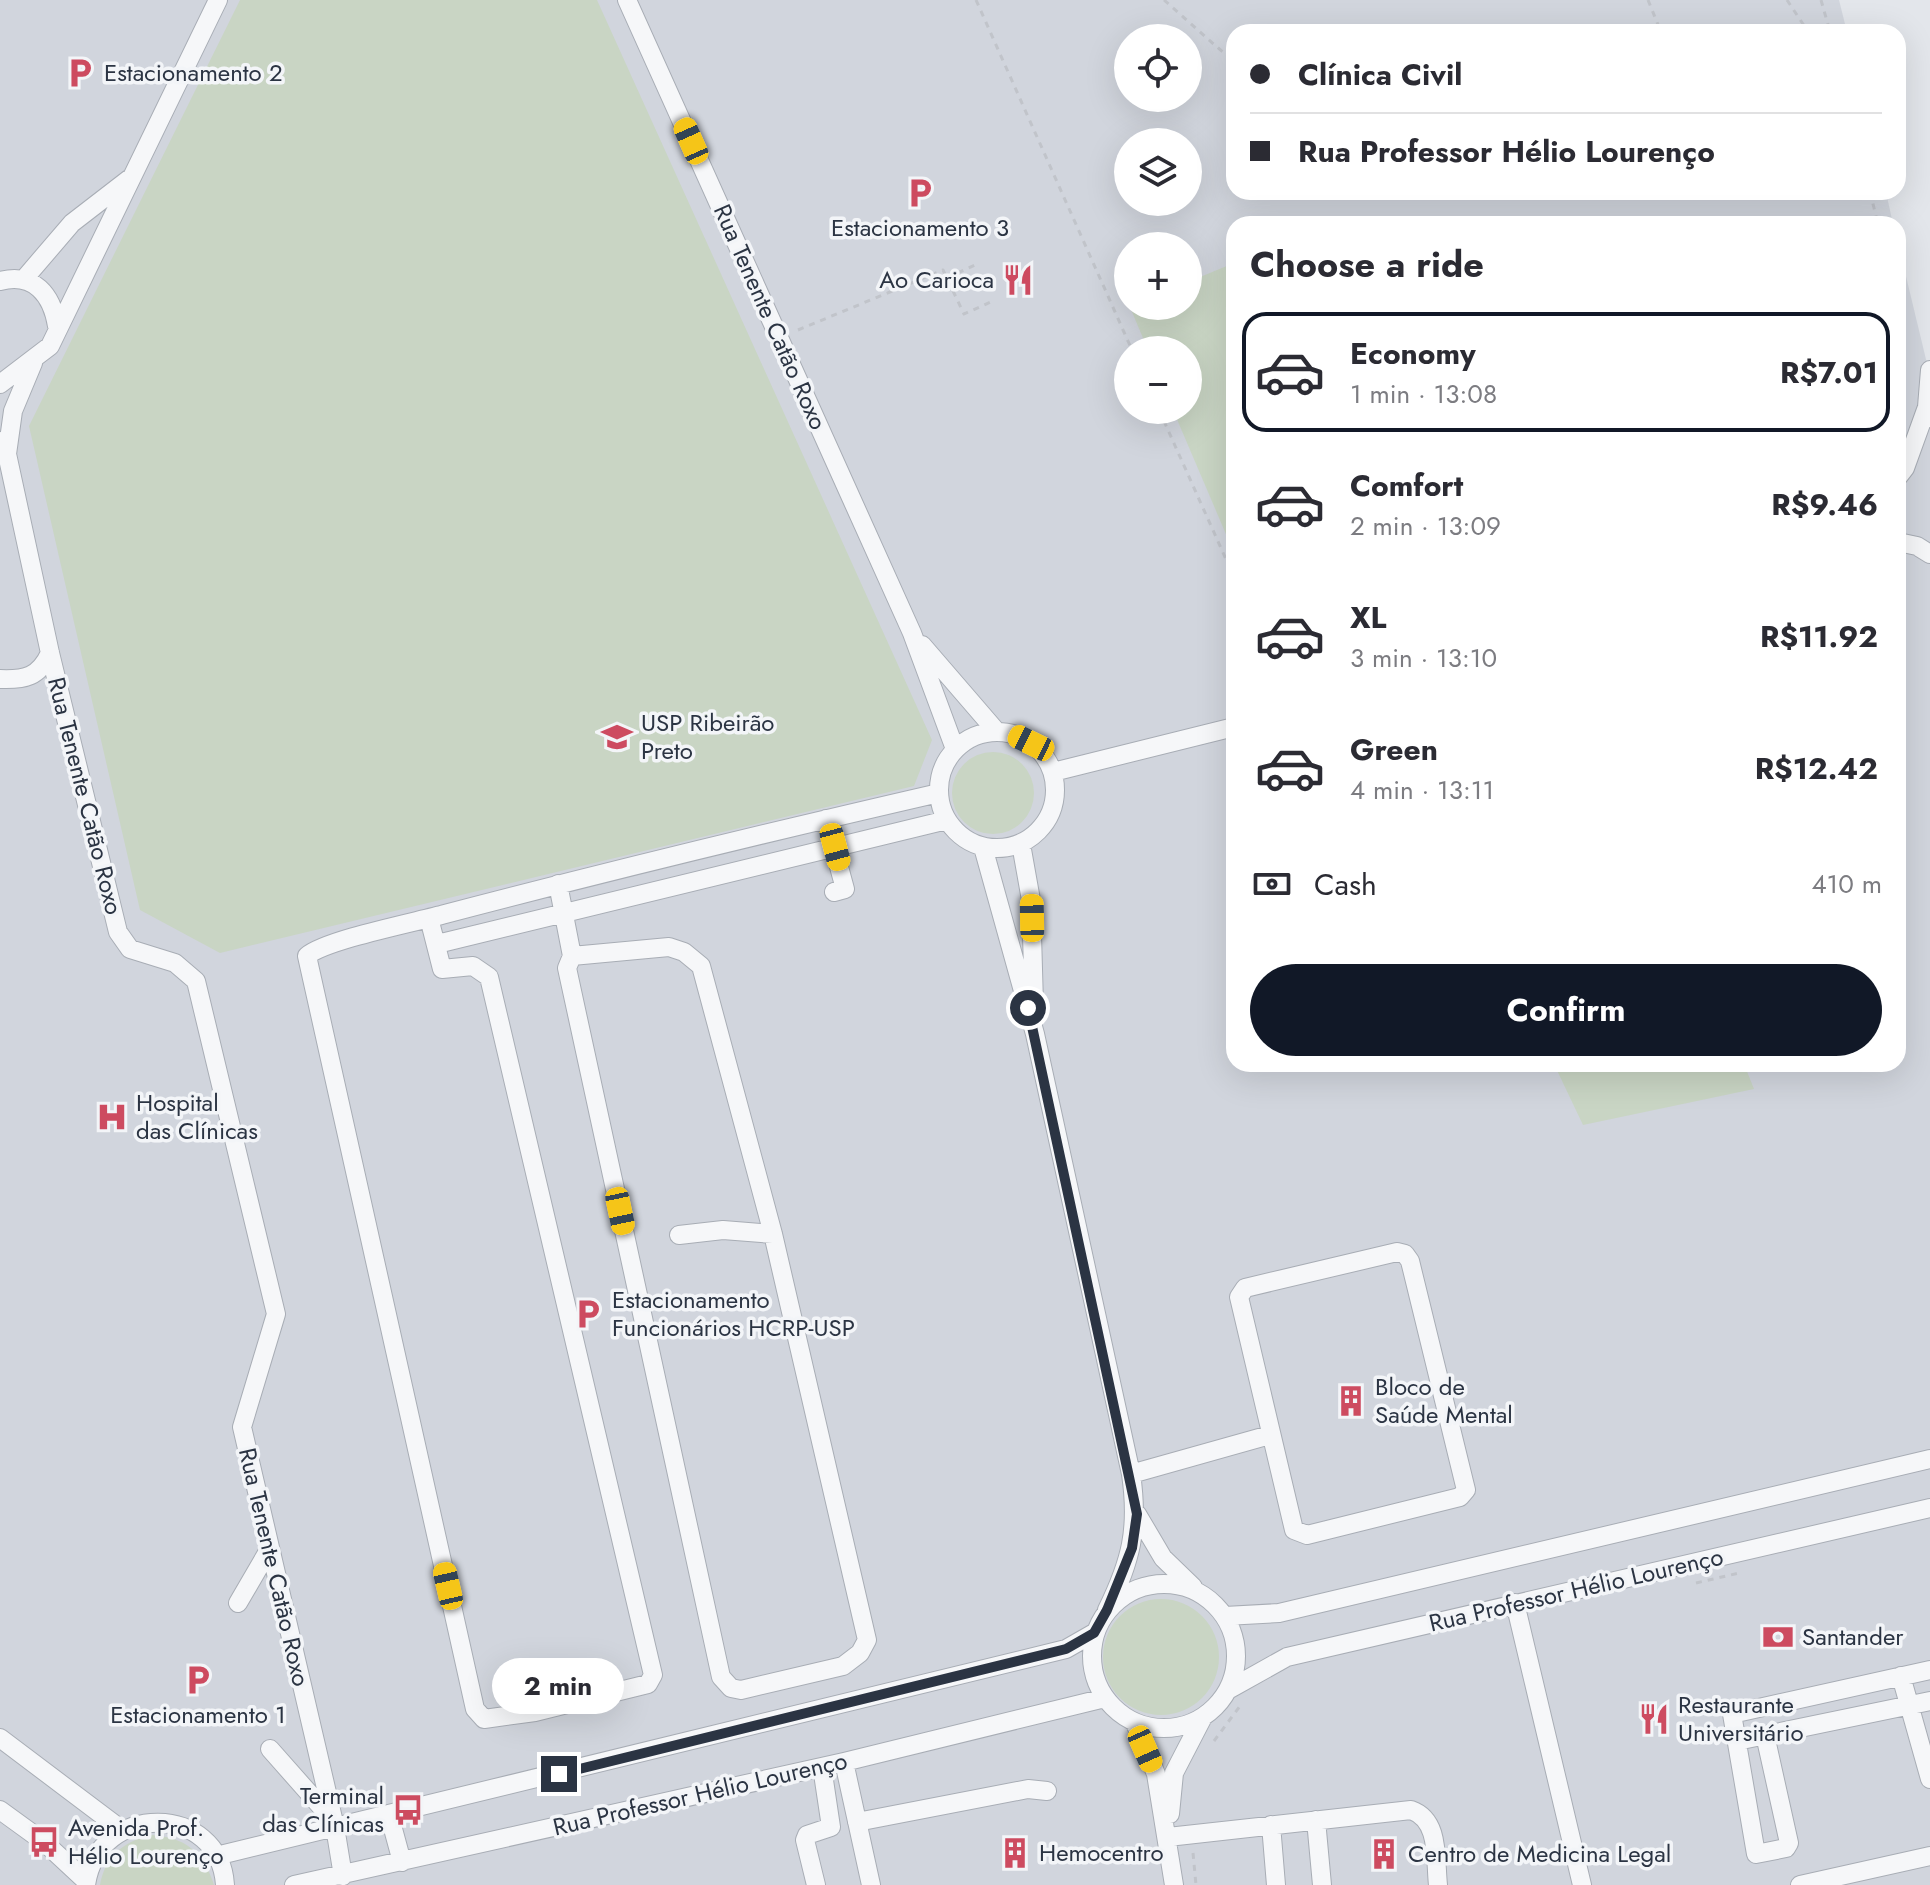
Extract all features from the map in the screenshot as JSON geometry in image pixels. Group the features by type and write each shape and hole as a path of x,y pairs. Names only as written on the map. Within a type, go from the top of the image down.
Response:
{"street":[{"path":"0,384 50,346 57,326 218,0"},
{"name":"Rua Tenente Catão Roxo","path":"627,0 912,633 955,749"},
{"path":"24,279 72,223 134,174"},
{"path":"0,281 24,279 42,289 54,305 57,326"},
{"path":"0,361 14,365 34,360"},
{"path":"3,447 13,411 34,360"},
{"path":"1906,466 1928,412 1930,370"},
{"name":"Rua Tenente Catão Roxo","path":"3,447 118,932 130,949 175,963 196,981 276,1314 242,1427 334,1823 343,1876"},
{"path":"1906,544 1930,554"},
{"name":"Rua Tenente Catão Roxo","path":"912,633 997,732"},
{"name":"Rua Tenente Catão Roxo","path":"0,679 25,680 43,668 50,653"},
{"path":"1053,772 1226,729"},
{"path":"997,732 1015,735 1031,743 1053,772 1056,793 1051,814 1038,832 1021,844 1002,849 969,842 947,820 939,793 940,777 955,749 982,734 997,732"},
{"path":"429,918 442,969 473,966 489,977 653,1675 648,1684 535,1712 484,1719 475,1709 307,956 429,918 643,862 939,793"},
{"path":"826,819 845,889 834,892"},
{"path":"437,944 947,820"},
{"path":"736,840 744,869"},
{"path":"1021,844 1031,900 1035,1034"},
{"path":"983,847 1035,1034 1131,1474 1137,1514 1132,1548 1107,1610 1094,1633 1091,1655 1095,1678 1105,1698 1135,1723 1158,1728 1182,1726 1203,1717"},
{"path":"700,848 706,878"},
{"path":"643,862 651,892"},
{"path":"558,884 572,956 567,968 721,1677 726,1685 741,1690 843,1666 860,1653 867,1640 773,1234 701,966 684,952 669,947 572,956"},
{"path":"679,1235 723,1230 773,1234"},
{"path":"1397,1252 1405,1254 1466,1490 1460,1497 1298,1535 1294,1530 1270,1435 1239,1297 1241,1291 1397,1252"},
{"path":"1131,1474 1270,1435"},
{"name":"Rua Professor Hélio Lourenço","path":"1225,1616 1279,1613 1930,1459"},
{"name":"Rua Professor Hélio Lourenço","path":"1228,1690 1287,1657 1930,1508"},
{"path":"1137,1514 1163,1558 1225,1616 1235,1640 1236,1666 1228,1690 1203,1717 1174,1773 1168,1837"},
{"path":"238,1603 270,1548"},
{"path":"1107,1610 1126,1593 1151,1584 1177,1584 1201,1593"},
{"path":"1515,1603 1582,1885"},
{"path":"216,1856 334,1823 389,1814 1066,1649 1094,1633"},
{"path":"1765,1735 1789,1843 1786,1848 1756,1854 1730,1716 1734,1712 1930,1670"},
{"path":"1901,1676 1930,1779"},
{"name":"Rua Professor Hélio Lourenço","path":"294,1885 844,1762 1105,1698"},
{"path":"1737,1741 1930,1701"},
{"path":"1135,1723 1156,1774 1174,1885"},
{"path":"0,1738 122,1830"},
{"path":"270,1749 334,1823"},
{"path":"844,1762 871,1885"},
{"path":"816,1885 805,1840 807,1835 831,1827 822,1767"},
{"path":"857,1822 1028,1789 1047,1791"},
{"path":"0,1810 44,1842 86,1883 92,1861 104,1843 122,1830 155,1822 179,1826 200,1837 216,1856 225,1885"},
{"path":"1168,1837 1411,1810 1424,1815 1431,1826 1438,1885"},
{"path":"389,1814 402,1862"},
{"path":"1316,1820 1322,1885"},
{"path":"1271,1825 1276,1885"},
{"path":"1800,1885 1930,1856"}],"path":[{"path":"976,0 1126,336"},
{"path":"1164,0 1226,55"},
{"path":"1648,0 1658,24"},
{"path":"1787,0 1803,24"},
{"path":"1821,0 1827,24"},
{"path":"947,278 977,264"},
{"path":"779,338 943,270 964,314 993,301"},
{"path":"1165,424 1226,559"},
{"path":"1685,1583 1745,1572"},
{"path":"1210,1746 1248,1696"},
{"path":"1191,1833 1196,1885"}],"shaded area":[{"name":"USP Ribeirão Preto","path":"0,0 1839,0 1845,24 1226,24 1226,200 1888,200 1891,216 1226,216 1226,1072 1906,1072 1906,276 1930,376 1930,1885 0,1885"}],"green space":[{"path":"240,0 597,0 932,740 914,786 220,953 140,910 29,426"},
{"path":"1226,266 1226,534 1179,424 1202,424 1202,336 1142,336 1135,320 1202,320 1202,276"},
{"path":"993,752 1009,755 1022,764 1031,777 1034,793 1031,809 1022,822 1009,831 993,834 977,831 964,822 955,809 952,793 955,777 964,764 977,755"},
{"path":"1558,1072 1747,1072 1754,1089 1583,1125"},
{"path":"1161,1599 1183,1604 1202,1616 1214,1635 1219,1657 1214,1679 1202,1698 1183,1710 1161,1715 1139,1710 1120,1698 1108,1679 1103,1657 1108,1635 1120,1616 1139,1604"},
{"path":"149,1835 173,1839 191,1848 205,1863 214,1885 100,1885 106,1866 116,1852"}],"place":[{"name":"Estacionamento 2","path":"80,73"},
{"name":"Estacionamento 3","path":"920,193"},
{"name":"Ao Carioca","path":"1018,280"},
{"name":"USP Ribeirão Preto","path":"617,737"},
{"name":"Hospital das Clínicas","path":"112,1117"},
{"name":"Estacionamento Funcionários HCRP-USP","path":"588,1314"},
{"name":"Bloco de Saúde Mental","path":"1351,1401"},
{"name":"Santander","path":"1778,1637"},
{"name":"Estacionamento 1","path":"198,1680"},
{"name":"Restaurante Universitário","path":"1654,1719"},
{"name":"Terminal das Clínicas","path":"408,1810"},
{"name":"Avenida Prof. Hélio Lourenço","path":"44,1842"},
{"name":"Hemocentro","path":"1015,1853"},
{"name":"Centro de Medicina Legal","path":"1384,1854"}],"route":[{"path":"559,1774 1066,1649 1094,1633 1122,1580 1132,1548 1137,1514 1131,1474 1028,1008"}]}
